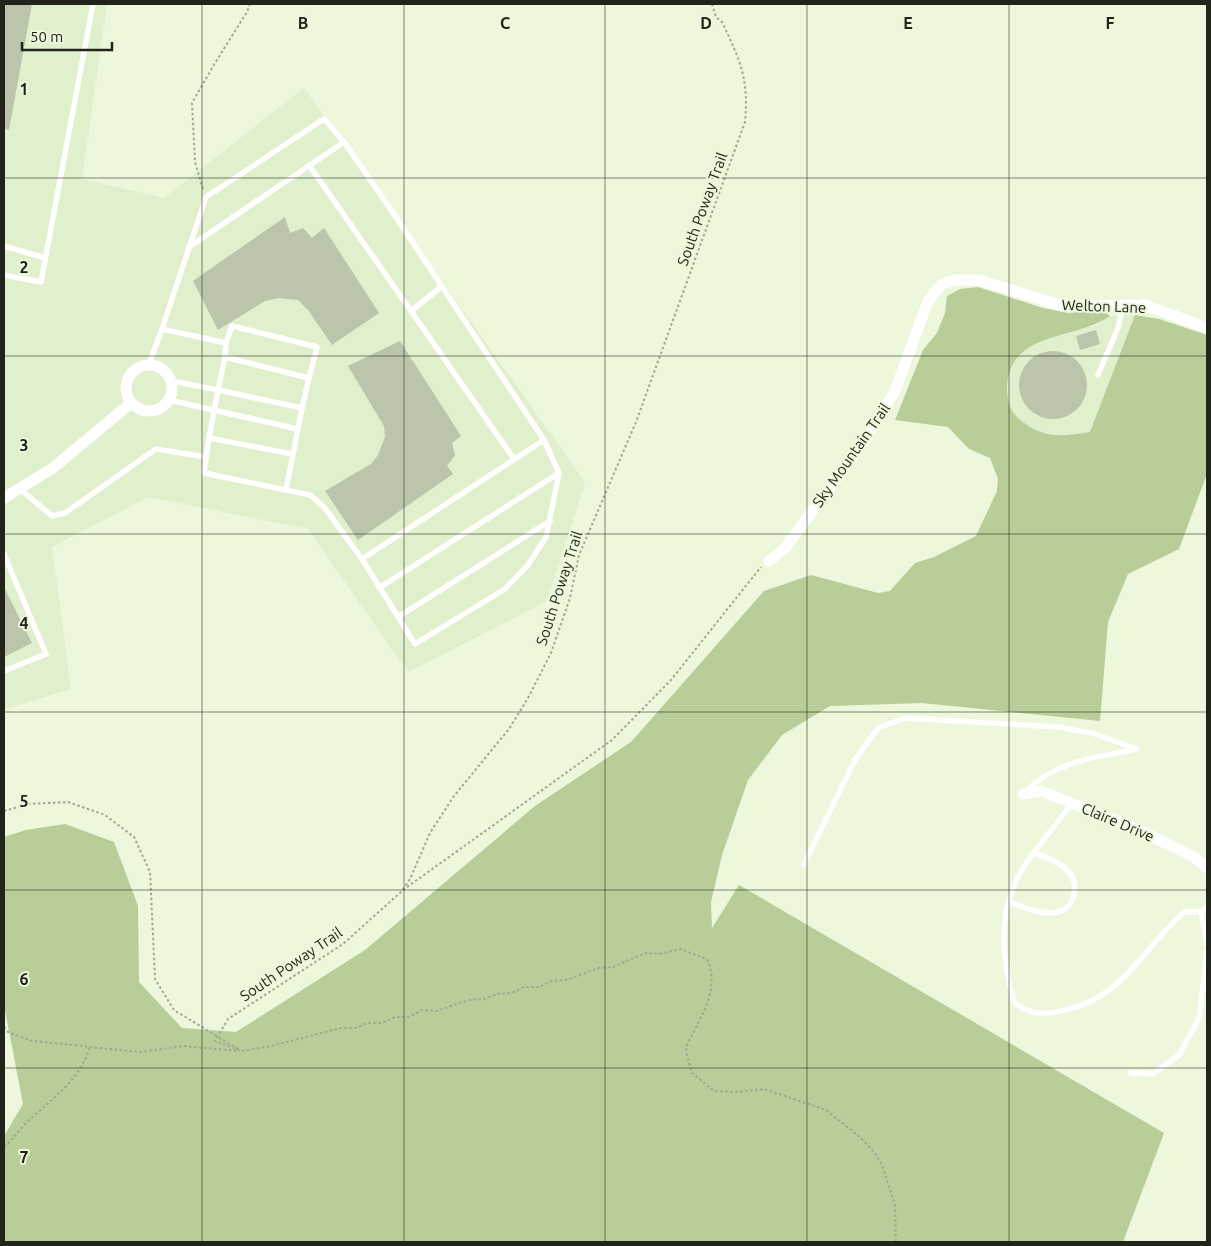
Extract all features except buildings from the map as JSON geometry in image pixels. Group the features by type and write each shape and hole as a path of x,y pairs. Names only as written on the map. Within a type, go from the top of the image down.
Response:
{"street":[{"name":"Welton Lane","path":"942,284 970,279 1063,306 1145,305 1207,328"},
{"name":"Sky Mountain Trail","path":"765,564 785,548 867,437 894,391 928,300 942,284"},
{"path":"150,364 164,369 172,381 169,400 164,406 151,411 143,411 131,403 126,389 130,374 142,365 150,364"},
{"path":"4,498 53,468 131,403"},
{"name":"Claire Drive","path":"1023,794 1041,791 1137,829 1194,856 1207,868"}],"lane":[{"path":"4,275 40,282 93,4"},
{"path":"150,364 206,197 324,119 344,142 544,440 559,473 546,537 528,565 505,589 415,644 362,559 324,507 310,495 286,490 204,472 226,343 232,326 317,347 292,454 286,490"},
{"path":"189,246 344,142"},
{"path":"310,165 514,460"},
{"path":"4,246 45,258"},
{"path":"411,311 441,287"},
{"path":"1098,375 1118,328 1123,304"},
{"path":"162,329 226,343"},
{"path":"225,357 309,378"},
{"path":"172,381 302,408"},
{"path":"169,400 298,429"},
{"path":"209,438 292,454"},
{"path":"362,559 544,440"},
{"path":"20,489 52,516 65,513 156,449 206,457"},
{"path":"379,588 559,473"},
{"path":"398,617 550,521"},
{"path":"4,554 46,654 4,671"},
{"path":"804,864 856,758 878,728 905,718 1059,727 1092,733 1137,749 1062,766 1042,776 1023,794"},
{"path":"1072,803 1015,884 1010,902 1003,941 1014,1002 1024,1011 1044,1014 1073,1009 1100,997 1123,979 1184,912 1201,912 1207,907"},
{"path":"1010,902 1045,913 1060,912 1071,905 1076,890 1073,877 1064,866 1036,853"},
{"path":"1201,912 1207,945"},
{"path":"1131,1072 1154,1074 1179,1054 1199,1018 1207,951"}],"path":[{"path":"206,197 195,162 192,103 250,4"},
{"name":"South Poway Trail","path":"218,1037 228,1019 343,944 402,891 410,879 430,832 454,796 509,729 551,653 570,598 579,555 636,422 745,122 747,101 742,65 722,22 716,17 712,4"},
{"path":"402,891 612,740 671,680 765,564"},
{"path":"4,811 28,804 68,802 105,815 134,837 150,872 155,978 174,1010 242,1051"},
{"path":"4,1027 8,1032 32,1040 90,1047 140,1052 183,1046 242,1051 271,1046 341,1028 355,1028 368,1022 382,1023 395,1017 409,1017 422,1010 436,1011 469,1000 484,1000 497,994 511,994 524,988 538,987 552,981 566,980 599,968 613,967 645,953 660,954 680,949 707,959 713,972 712,993 687,1045 686,1052 692,1073 714,1090 736,1092 764,1089 826,1110 860,1137 874,1152 882,1165 895,1206 896,1242"},
{"path":"218,1037 215,1041 242,1051"},
{"path":"4,1147 24,1125 63,1092 85,1063 90,1047"}],"shaded area":[{"path":"4,4 107,4 82,179 164,198 304,88 585,482 547,601 408,672 308,529 148,497 52,547 71,689 4,709"},
{"path":"978,287 1043,308 1068,313 1102,310 1110,316 1095,324 1031,346 1019,355 1011,369 1007,391 1012,411 1018,418 1035,430 1052,435 1090,432 1135,315 1159,319 1207,335 1207,474 1179,549 1128,574 1108,622 1100,721 922,703 830,706 782,735 748,780 722,855 711,902 712,928 739,885 1164,1133 1123,1242 4,1242 4,1136 23,1104 4,1005 4,837 26,830 65,824 114,842 138,906 139,982 182,1028 236,1032 365,950 535,806 631,742 764,591 811,575 878,593 890,591 915,563 934,557 976,536 997,491 998,479 990,458 969,449 948,427 895,420 923,350 937,333 945,313 947,296 960,289"},
{"path":"1135,315 1090,433 1060,437 1034,431 1011,412 1007,396 1008,378 1012,365 1020,353 1042,340 1099,324 1109,316"}]}
